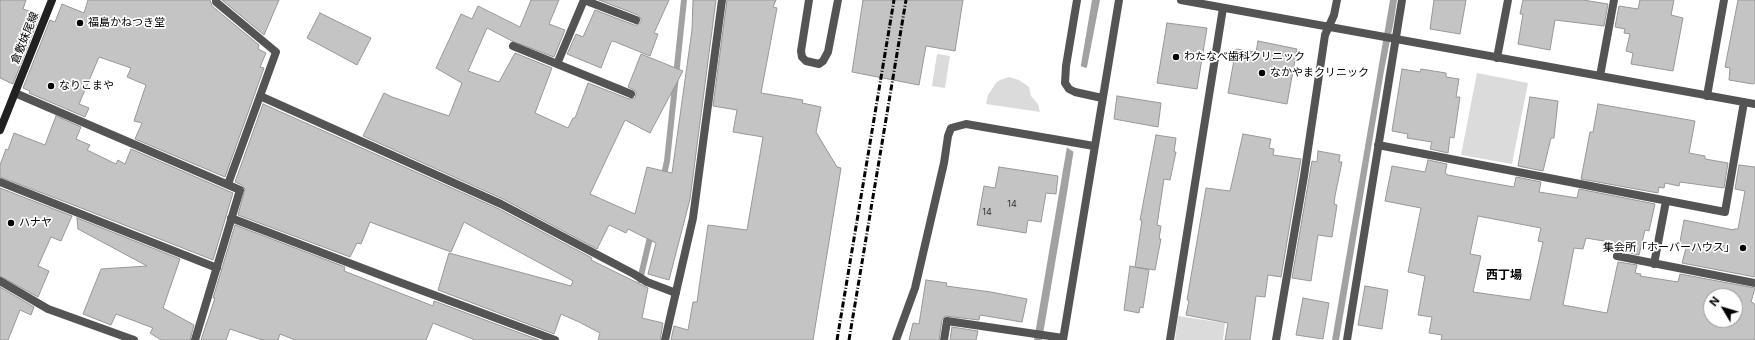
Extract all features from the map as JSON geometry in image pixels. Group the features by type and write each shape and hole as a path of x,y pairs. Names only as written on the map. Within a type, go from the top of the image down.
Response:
{"main road":[{"name":"倉敷妹尾線","path":"0,130 52,0"}],"street":[{"path":"216,0 216,2 276,52 228,184"},
{"path":"557,64 584,0 636,20"},
{"path":"665,340 693,218 722,0"},
{"path":"809,0 801,51 802,57 806,61 819,64 824,61 828,52 838,0"},
{"path":"1077,0 1066,66 1065,83 1069,89 1075,92 1102,98"},
{"path":"944,340 947,321 1063,339 1119,0"},
{"path":"1181,0 1755,104"},
{"path":"1276,340 1304,176 1325,35 1334,15 1337,0"},
{"path":"1347,340 1378,145 1390,38 1402,0"},
{"path":"1498,58 1508,0"},
{"path":"1600,76 1614,0"},
{"path":"1707,96 1724,0"},
{"path":"1170,340 1223,8"},
{"path":"513,46 631,94"},
{"path":"15,93 240,190 195,340"},
{"path":"260,96 501,204 643,280 676,293"},
{"path":"1378,145 1725,212 1744,102"},
{"path":"896,340 915,288 951,128 966,124 1094,146"},
{"path":"0,182 217,268"},
{"path":"1654,264 1666,201"},
{"path":"231,218 555,340"},
{"path":"1616,256 1755,282"},
{"path":"0,281 48,310 134,340"}],"shaded area":[{"path":"1092,0 1100,0 1087,67 1042,340 1034,340"},
{"path":"1390,0 1397,0 1394,20 1384,71 1339,340 1332,340"},
{"path":"937,54 950,56 945,88 932,86"},
{"path":"1477,73 1528,83 1512,164 1461,155"},
{"path":"1009,77 1019,80 1029,87 1031,96 1038,104 1040,112 986,104 988,95 996,83"},
{"path":"1178,316 1225,323 1223,340 1175,340"}],"pier":[{"path":"1089,65 1074,152 1066,147 1080,66 1086,68"}],"building":[{"path":"0,0 26,0 23,9 40,15 13,84 0,78"},
{"path":"88,0 210,0 212,6 259,45 258,49 266,53 260,67 264,68 225,177 135,139 142,123 134,121 146,85 127,77 131,68 99,57 79,104 89,108 85,117 29,93 30,91 23,88 50,20 55,22 62,4 84,13"},
{"path":"222,0 279,0 264,35"},
{"path":"531,0 559,0 549,24 565,30 554,57 512,41 487,28 468,71 499,82 515,53 552,68 535,113 568,128 573,118 575,118 588,83 629,99 635,98 636,91 628,87 641,54 683,71 650,133 625,120 590,194 635,214 647,167 672,173 692,30 693,0 716,0 690,199 669,280 648,274 656,243 628,229 626,233 609,225 597,249 503,199 363,136 384,93 449,116 462,83 436,68 461,14 472,19 478,6 520,27"},
{"path":"599,0 669,0 654,33 658,34 650,56 613,41 611,42 601,68 567,54 576,34 583,37 595,10 634,25 641,22 638,15"},
{"path":"727,0 776,0 773,7 777,8 761,93 803,100 802,103 821,107 816,132 837,167 841,168 813,340 671,340 674,326 688,330 693,302 697,302 708,225 747,230 763,137 733,132 737,110 713,106"},
{"path":"863,0 963,0 955,51 926,46 919,85 852,72"},
{"path":"1434,0 1466,0 1460,34 1430,29"},
{"path":"1523,0 1583,0 1608,4 1604,26 1555,20 1550,50 1518,44 1523,14 1520,14"},
{"path":"1640,0 1674,0 1671,15 1683,18 1673,71 1631,64 1633,53 1626,51 1630,34 1624,33 1625,29 1615,27 1619,6 1638,9"},
{"path":"1738,0 1755,0 1755,83 1753,84 1729,80 1730,68 1725,67"},
{"path":"320,13 371,38 357,65 307,38"},
{"name":"わたなべ歯科クリニック","path":"1167,23 1207,28 1197,89 1157,83"},
{"name":"なかやまクリニック","path":"1258,41 1297,49 1287,104 1228,93 1236,49 1256,52"},
{"path":"1402,69 1420,72 1421,69 1446,73 1446,77 1459,79 1456,97 1460,97 1454,138 1450,137 1448,153 1430,149 1432,142 1407,138 1408,134 1392,131"},
{"path":"1117,96 1161,103 1158,127 1114,119"},
{"path":"1530,97 1558,101 1554,138 1551,138 1543,171 1518,166"},
{"path":"263,104 499,209 592,258 591,260 648,288 642,318 663,323 660,340 598,340 600,333 561,314 554,334 438,290 449,253 571,286 573,281 464,222 451,252 370,222 361,244 357,243 350,257 238,215 245,189 242,185 235,182"},
{"path":"1598,104 1695,121 1689,153 1705,156 1705,159 1728,163 1724,188 1680,182 1679,186 1665,183 1664,188 1659,187 1658,193 1581,179 1590,132 1593,132"},
{"path":"56,116 81,127 76,139 90,145 87,150 116,164 118,160 125,164 131,149 233,193 213,260 0,177 0,165 6,149 8,150 14,133 45,145"},
{"path":"1243,134 1271,139 1269,148 1274,149 1273,155 1301,159 1281,277 1268,275 1265,297 1256,296 1250,340 1225,340 1228,323 1186,315 1189,300 1187,300 1206,188 1230,191"},
{"path":"1156,135 1176,138 1174,152 1176,152 1170,180 1164,179 1157,225 1161,226 1159,239 1161,239 1155,270 1135,267 1142,220 1140,220"},
{"path":"1318,151 1340,155 1339,162 1342,162 1335,196 1334,204 1337,205 1332,237 1318,235 1311,281 1292,278 1312,161 1317,162"},
{"path":"1428,160 1447,164 1445,173 1448,175 1514,187 1516,177 1541,182 1539,192 1577,198 1579,189 1655,204 1649,231 1645,230 1639,255 1621,251 1622,244 1586,238 1583,249 1574,248 1563,305 1607,313 1618,262 1637,265 1635,273 1641,274 1640,276 1678,282 1680,274 1755,288 1751,302 1755,304 1755,340 1441,340 1442,335 1429,333 1432,317 1418,315 1425,276 1408,272 1421,208 1385,201 1392,166 1425,172","holes":["1478,216 1541,228 1538,241 1543,242 1530,300 1473,292 1481,256 1470,254"]},
{"path":"1739,165 1755,167 1755,277 1682,263 1686,248 1679,247 1684,220 1734,230 1738,229 1745,191 1735,189"},
{"path":"999,167 1058,176 1056,194 1046,193 1041,222 1028,220 1026,233 977,225 984,186 995,188"},
{"path":"0,188 72,216 61,241 51,237 38,266 49,271 38,297 0,276"},
{"path":"77,218 180,259 163,308 194,325 190,340 161,340 150,333 153,328 116,314 111,325 83,314 101,269 147,266 78,229"},
{"path":"235,225 345,267 344,271 433,306 434,301 539,340 475,340 433,323 426,340 295,340 280,334 278,340 262,340 230,329 226,340 201,340 215,298 213,298"},
{"path":"1130,266 1149,270 1143,308 1140,307 1139,313 1124,310"},
{"path":"926,280 947,283 946,286 991,292 1027,299 1022,322 980,315 979,320 945,316 942,320 939,340 909,340 913,323 919,324"},
{"path":"1365,286 1388,290 1382,329 1358,325"},
{"path":"0,287 34,307 31,315 20,310 8,340 0,340"},
{"path":"1303,298 1329,303 1323,339 1296,335"},
{"path":"952,327 978,331 976,340 950,340"}],"waterway":[{"path":"663,179 667,161 684,0"},
{"path":"640,280 651,233"}],"railway":[{"path":"837,340 894,0"},
{"path":"849,340 906,0"}],"place":[{"name":"福島かねつき堂","path":"80,23"},
{"name":"わたなべ歯科クリニック","path":"1176,57"},
{"name":"なかやまクリニック","path":"1262,73"},
{"name":"なりこまや","path":"51,86"},
{"name":"ハナヤ","path":"11,223"},
{"name":"集会所「ホーバーハウス」","path":"1743,248"}],"district":[{"name":"西丁場","path":"1504,275"}]}
